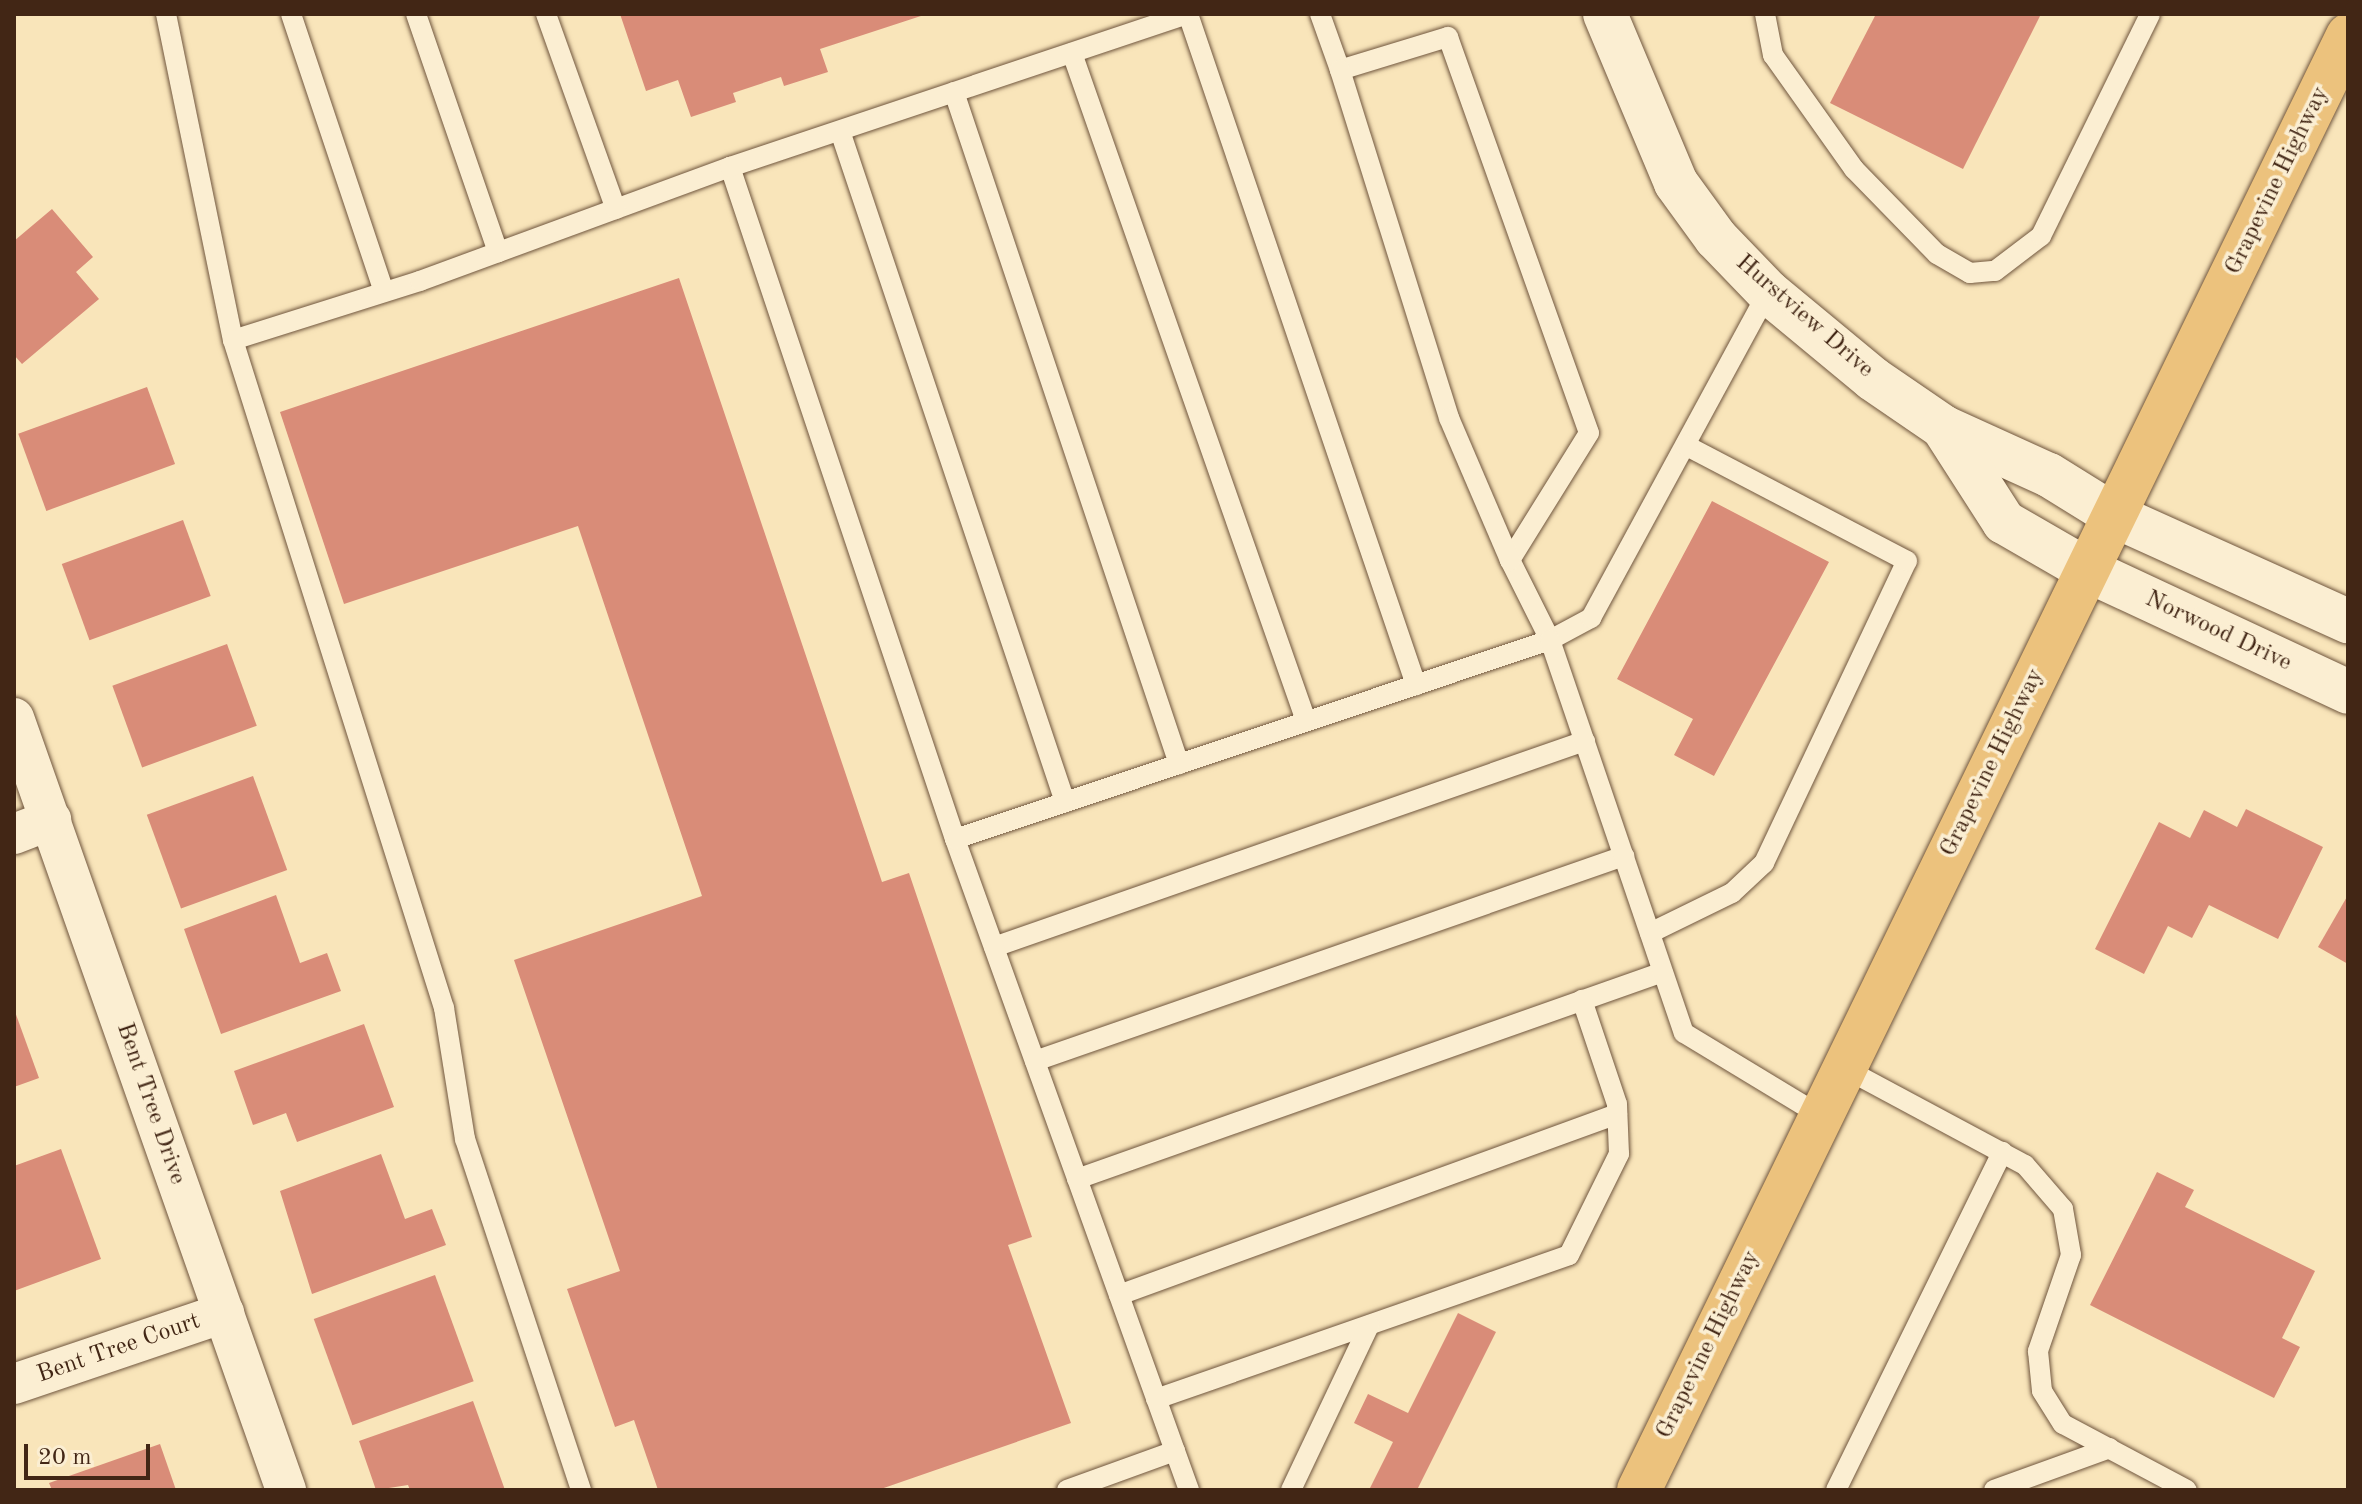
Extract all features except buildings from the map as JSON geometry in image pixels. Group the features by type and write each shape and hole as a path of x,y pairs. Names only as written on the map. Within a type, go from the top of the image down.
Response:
{"main road":[{"name":"Hurstview Drive","path":"1605,14 1676,183 1716,238 1768,292 1943,427 2049,475 2115,516"},
{"name":"Grapevine Highway","path":"1639,1490 2348,36"},
{"name":"Hurstview Drive","path":"1943,427 2004,522 2089,571"},
{"path":"2115,516 2348,621"},
{"name":"Norwood Drive","path":"2089,571 2348,692"}],"street":[{"name":"Bent Tree Drive","path":"14,718 286,1490"},
{"path":"14,834 51,820"},
{"name":"Bent Tree Court","path":"14,1384 224,1313"}],"lane":[{"path":"166,14 233,340 444,1008 465,1139 581,1490"},
{"path":"291,14 384,292"},
{"path":"416,14 498,252"},
{"path":"546,14 616,209"},
{"path":"233,340 384,292 730,167 1188,14 1416,685"},
{"path":"1320,14 1449,418 1510,560 1550,640 1684,1033 1821,1116"},
{"path":"1765,14 1773,55 1854,169 1937,254 1970,273 1995,271 2041,236 2150,14"},
{"path":"1340,70 1448,37 1589,433 1510,560"},
{"path":"1072,53 1306,721"},
{"path":"954,92 1179,764"},
{"path":"840,131 1065,802"},
{"path":"730,167 955,839 1189,1490"},
{"path":"955,839 1550,640 1591,618 1768,292"},
{"path":"1650,933 1732,893 1764,863 1907,561 1685,445"},
{"path":"994,947 1585,741"},
{"path":"1035,1061 1624,856"},
{"path":"1077,1179 1663,972"},
{"path":"1156,1399 1569,1255 1619,1154 1617,1114 1582,1000"},
{"path":"1844,1068 2025,1165 2063,1209 2071,1255 2038,1351 2042,1391 2063,1424 2187,1490"},
{"path":"1119,1295 1617,1114"},
{"path":"1836,1490 2002,1152"},
{"path":"1291,1490 1369,1326"},
{"path":"1994,1490 2110,1448"},
{"path":"1067,1490 1175,1451"}]}
